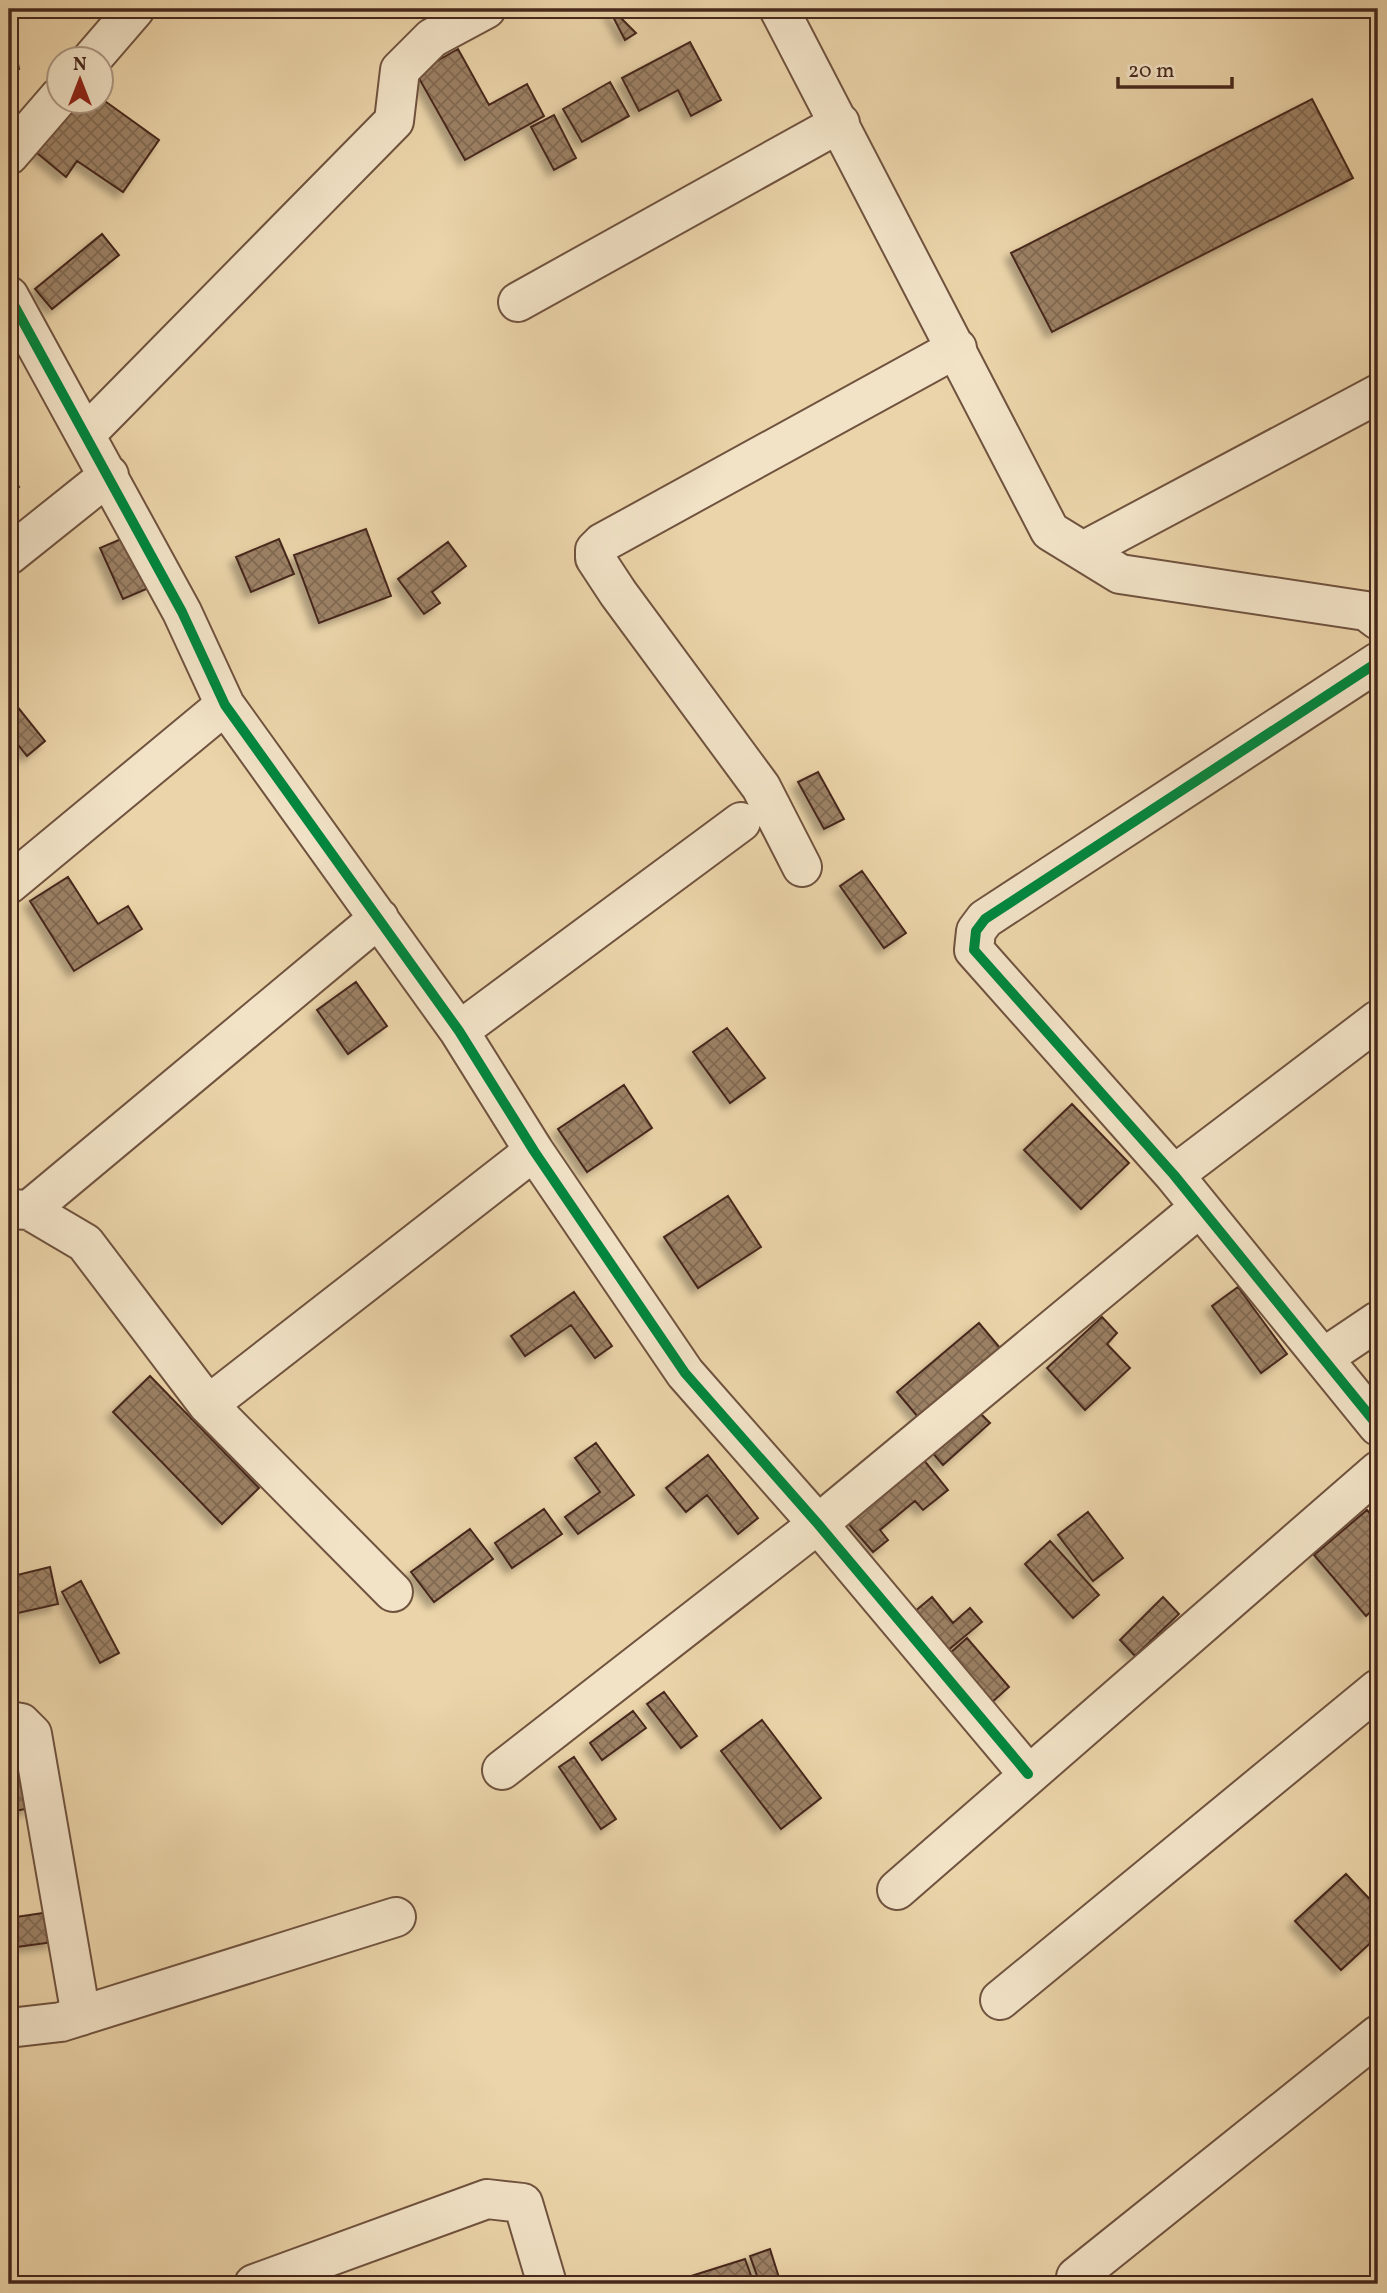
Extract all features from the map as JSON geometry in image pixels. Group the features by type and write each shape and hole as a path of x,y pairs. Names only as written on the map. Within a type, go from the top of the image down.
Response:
{"street":[{"path":"103,46 135,9"},
{"path":"85,435 394,121 400,70 432,38 486,9"},
{"path":"780,9 1050,530 1119,574 1366,611 1378,620"},
{"path":"9,155 46,112"},
{"path":"518,302 840,123"},
{"path":"9,296 182,612 225,705 459,1031 534,1151 685,1373 818,1524 1028,1774"},
{"path":"802,867 761,787 618,593 595,558 595,550 602,542 957,348"},
{"path":"1083,551 1378,394"},
{"path":"9,555 109,475"},
{"path":"1378,662 985,919 976,931 974,950 1174,1175 1378,1426"},
{"path":"9,884 225,705"},
{"path":"459,1031 741,822"},
{"path":"379,918 19,1209 85,1243 208,1405 393,1592"},
{"path":"1174,1175 1378,1020"},
{"path":"208,1405 534,1151"},
{"path":"502,1770 818,1524 1199,1208"},
{"path":"1323,1358 1378,1321"},
{"path":"897,1890 1378,1471"},
{"path":"1000,2000 1378,1689"},
{"path":"9,1720 21,1723 32,1734 80,2016"},
{"path":"9,2028 61,2022 396,1917"},
{"path":"1076,2277 1378,2035"},
{"path":"254,2284 487,2199 523,2203 547,2284"}],"building":[{"path":"609,9 612,9 636,33 625,40"},
{"path":"9,15 19,69 9,71"},
{"path":"690,42 721,100 691,116 678,90 639,111 622,78"},
{"path":"458,49 489,105 527,84 544,116 465,160 416,73"},
{"path":"610,82 629,116 582,142 563,109"},
{"path":"1312,99 1353,178 1052,332 1011,253"},
{"path":"116,109 159,140 123,192 77,161 66,177 31,148 53,116 116,116"},
{"path":"554,115 576,158 554,170 531,127"},
{"path":"102,234 119,255 52,309 35,289"},
{"path":"9,471 19,487 9,493"},
{"path":"366,529 391,596 319,623 294,555"},
{"path":"128,536 151,587 123,599 100,548"},
{"path":"279,539 294,574 251,592 236,557"},
{"path":"448,542 466,566 432,592 440,603 424,614 398,579"},
{"path":"12,700 45,741 27,756 11,736 9,738 9,703"},
{"path":"818,772 844,819 824,829 798,782"},
{"path":"862,871 906,933 884,948 840,886"},
{"path":"68,877 98,924 128,906 142,929 74,971 30,901"},
{"path":"356,982 387,1026 348,1054 317,1010"},
{"path":"727,1028 765,1078 730,1103 693,1052"},
{"path":"624,1085 652,1128 587,1172 558,1129"},
{"path":"1072,1104 1129,1163 1081,1209 1024,1150"},
{"path":"728,1196 761,1247 698,1288 664,1237"},
{"path":"1238,1287 1287,1354 1261,1373 1212,1306"},
{"path":"574,1292 612,1346 595,1358 571,1325 525,1356 511,1336"},
{"path":"1102,1317 1117,1333 1107,1344 1130,1368 1085,1410 1047,1368"},
{"path":"979,1323 1000,1348 918,1417 897,1392"},
{"path":"9,1339 15,1339 15,1356 9,1356"},
{"path":"150,1376 259,1488 222,1524 113,1412"},
{"path":"977,1410 990,1423 943,1465 931,1451"},
{"path":"596,1443 634,1495 578,1534 565,1517 600,1492 575,1458"},
{"path":"708,1455 758,1518 738,1534 707,1495 686,1512 666,1488"},
{"path":"923,1459 948,1490 923,1510 915,1501 880,1530 888,1540 873,1552 847,1522"},
{"path":"544,1509 562,1534 512,1568 495,1543"},
{"path":"1367,1510 1378,1523 1378,1605 1366,1616 1314,1555"},
{"path":"1088,1512 1123,1558 1093,1581 1058,1535"},
{"path":"470,1529 493,1559 434,1602 411,1572"},
{"path":"1050,1541 1099,1595 1073,1618 1025,1564"},
{"path":"50,1567 58,1604 9,1615 9,1577"},
{"path":"81,1581 119,1653 100,1663 62,1592"},
{"path":"932,1597 953,1623 970,1608 982,1622 947,1651 914,1612"},
{"path":"1163,1597 1179,1614 1135,1656 1120,1640"},
{"path":"967,1638 1009,1687 991,1703 949,1654"},
{"path":"664,1692 697,1736 681,1748 647,1704"},
{"path":"633,1711 646,1728 602,1760 590,1743"},
{"path":"762,1720 821,1798 781,1829 721,1751"},
{"path":"574,1757 616,1819 601,1829 559,1767"},
{"path":"24,1765 31,1808 9,1812 9,1767"},
{"path":"1346,1874 1378,1908 1378,1936 1341,1970 1295,1921"},
{"path":"50,1912 54,1942 9,1948 9,1918"},
{"path":"770,2249 781,2284 760,2284 750,2256"},
{"path":"745,2259 754,2284 687,2284 685,2278"}],"cycle path":[{"path":"9,296 182,612 225,705 459,1031 534,1151 685,1373 818,1524 1028,1774"},
{"path":"1378,662 985,919 976,931 974,950 1174,1175 1378,1426"}]}
